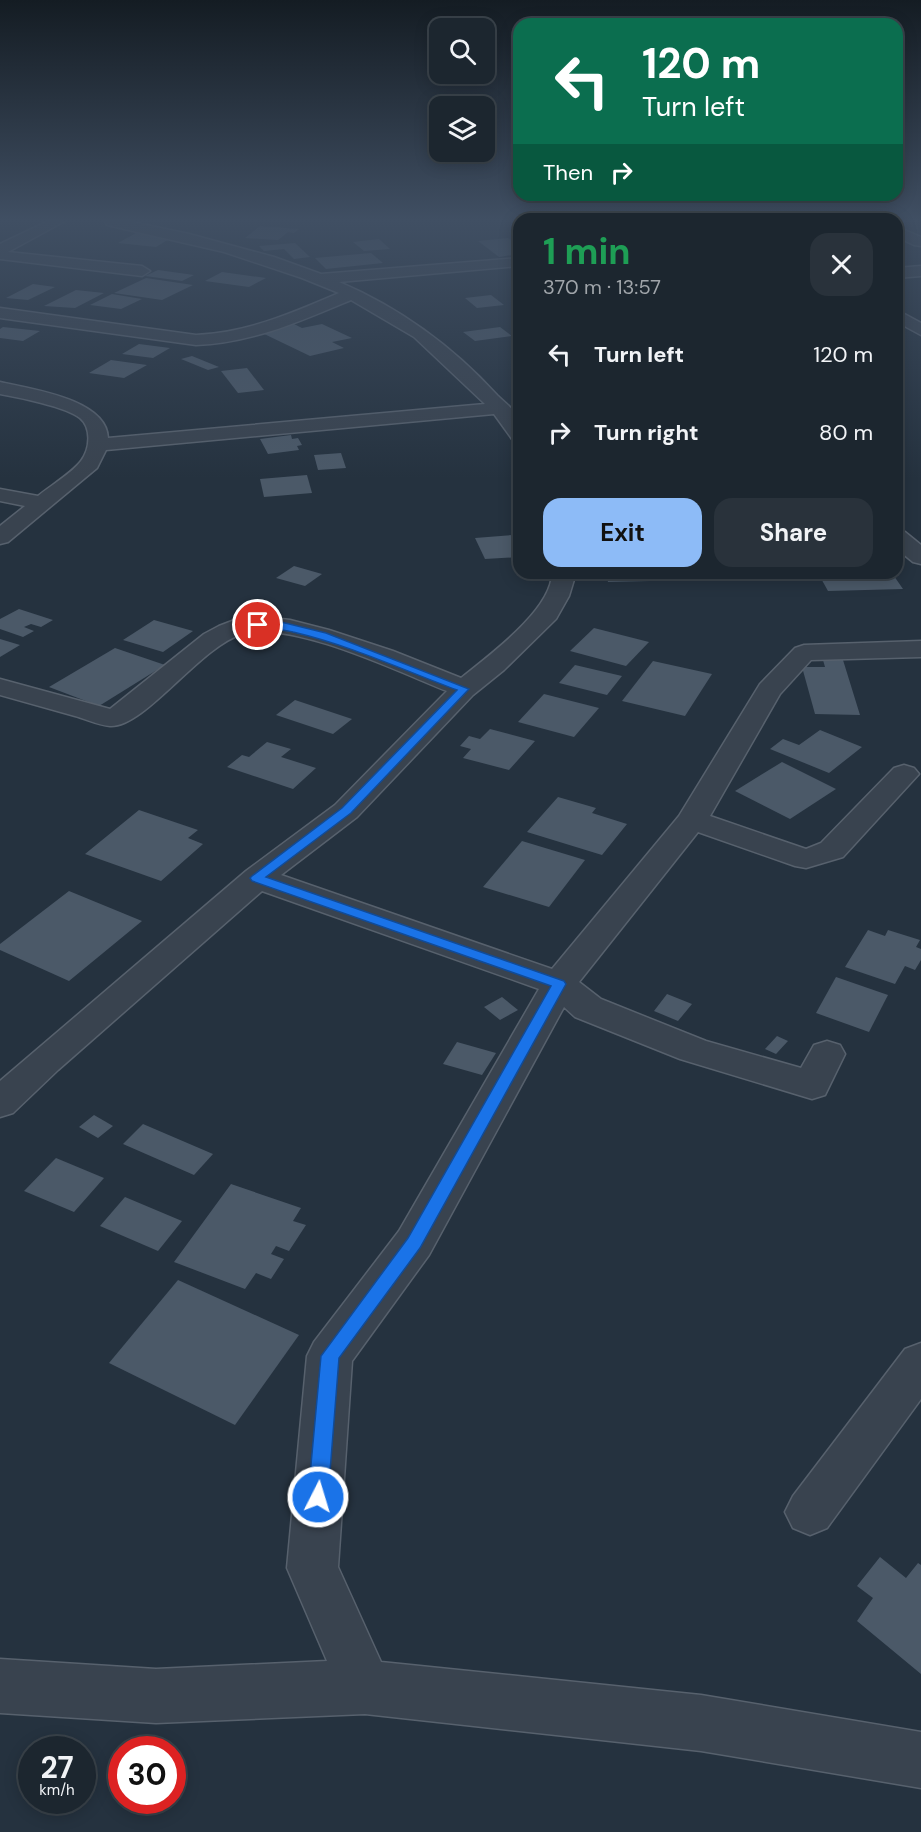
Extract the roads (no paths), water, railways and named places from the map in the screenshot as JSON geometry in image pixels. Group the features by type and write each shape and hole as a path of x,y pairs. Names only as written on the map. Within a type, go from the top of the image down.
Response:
{"street":[{"path":"0,313 196,340 218,340 296,317 319,307"},
{"path":"376,307 415,329 501,408 513,426"},
{"path":"903,313 921,310"},
{"path":"903,318 921,330"},
{"path":"0,388 43,397 87,414 98,432 98,445 90,464 0,537"},
{"path":"98,445 501,408"},
{"path":"0,495 42,503"},
{"path":"903,542 921,557"},
{"path":"0,1104 45,1061 257,878 346,811 464,689 495,664 547,614 564,579"},
{"path":"0,687 111,718 123,714 211,640 239,626 277,624 322,636 464,689"},
{"path":"365,1688 312,1568 330,1356 414,1243 559,984 692,820 769,690 804,653 921,649"},
{"path":"692,820 806,859 832,850 904,774"},
{"path":"257,878 559,984 588,1008 693,1050 812,1085 827,1054"},
{"path":"810,1512 921,1363"},
{"path":"0,1686 156,1696 365,1688 701,1723 921,1760"}]}
